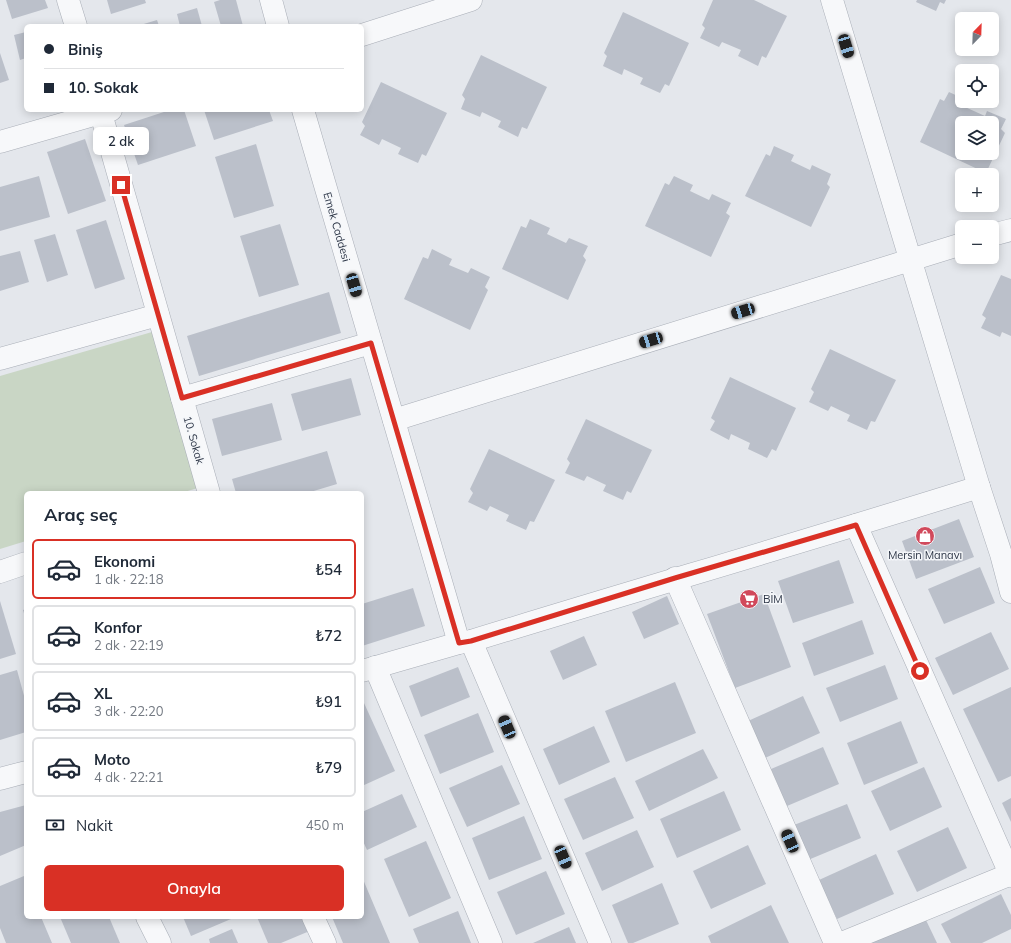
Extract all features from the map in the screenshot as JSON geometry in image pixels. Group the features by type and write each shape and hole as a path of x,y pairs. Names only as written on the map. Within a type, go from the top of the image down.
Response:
{"street":[{"path":"68,0 75,24"},
{"path":"271,0 277,24"},
{"path":"364,34 471,0"},
{"path":"832,0 979,487 1006,552 1011,592"},
{"path":"0,142 101,112"},
{"name":"10. Sokak","path":"104,112 158,315 208,491"},
{"name":"Emek Caddesi","path":"304,112 394,420 465,642 600,943"},
{"path":"999,233 1011,230"},
{"path":"394,420 955,246"},
{"path":"0,359 158,315"},
{"path":"182,398 371,343"},
{"path":"490,943 369,669 465,642 979,487"},
{"path":"842,943 1011,875 856,525"},
{"path":"0,572 24,564"},
{"path":"675,578 835,943"},
{"path":"0,779 24,773"},
{"path":"148,919 160,943"},
{"path":"314,919 324,943"}],"green space":[{"path":"152,332 201,487 188,491 24,491 24,542 0,549 0,376"}],"building":[{"path":"6,0 45,0 48,8 12,19"},
{"path":"107,0 145,0 146,3 111,14"},
{"path":"220,0 236,0 242,24 220,24 214,2"},
{"path":"713,0 754,0 787,16 766,58 762,56 758,66 738,56 741,50 722,42 719,47 700,38 705,28 702,25"},
{"path":"917,0 946,0 944,4 940,2 936,11 916,2"},
{"path":"197,8 201,24 180,24 177,14"},
{"path":"623,12 689,43 669,86 665,84 660,93 640,84 643,78 624,69 622,75 603,66 607,56 604,53"},
{"path":"157,20 158,24 144,24"},
{"path":"24,32 24,59 20,60 14,35"},
{"path":"0,53 9,80 0,83"},
{"path":"481,55 547,87 527,129 522,127 518,137 498,127 501,121 482,112 480,117 461,109 465,99 462,95"},
{"path":"381,82 447,113 426,156 422,154 418,163 398,154 401,148 382,139 379,145 360,135 365,126 362,122"},
{"path":"949,92 955,95 955,108 967,108 985,116 955,116 955,158 920,142 940,99 944,101"},
{"path":"987,111 999,116 985,116"},
{"path":"164,112 185,112 196,146 138,165 124,125"},
{"path":"205,112 270,112 273,121 214,140"},
{"path":"999,116 1006,119 1001,129 1005,133 999,146"},
{"path":"85,139 106,201 68,214 47,152"},
{"path":"256,144 274,206 234,218 215,157"},
{"path":"774,146 794,155 791,161 810,170 812,165 831,174 827,184 830,187 811,227 745,196 766,154 770,156"},
{"path":"958,160 992,160 988,168 975,168"},
{"path":"39,176 50,217 0,231 0,187"},
{"path":"674,176 693,185 690,191 709,200 712,194 731,203 726,213 730,216 711,257 645,226 665,183 669,185"},
{"path":"530,219 550,228 547,234 566,243 569,238 588,246 583,256 586,260 568,300 502,269 521,226 526,228"},
{"path":"106,220 125,279 95,289 76,230"},
{"path":"280,224 299,285 259,297 240,236"},
{"path":"55,234 68,275 47,282 34,240"},
{"path":"432,249 452,259 449,265 468,273 471,268 490,277 485,287 488,290 470,330 404,299 423,257 428,259"},
{"path":"20,251 29,282 0,291 0,256"},
{"path":"1001,275 1011,279 1011,336 1002,332 1000,337 981,328 986,318 982,315"},
{"path":"329,292 341,333 199,376 187,336"},
{"path":"830,349 896,380 875,422 871,421 867,430 847,421 850,415 831,406 828,411 809,402 814,392 811,389"},
{"path":"730,377 796,408 776,451 772,449 767,458 748,449 750,443 731,434 729,440 710,430 715,421 711,418"},
{"path":"351,378 361,415 302,431 291,394"},
{"path":"272,403 282,440 222,456 212,419"},
{"path":"586,419 652,450 631,493 627,491 623,500 603,491 606,485 587,476 584,481 565,473 570,463 567,459"},
{"path":"489,449 555,480 534,522 530,521 526,530 506,521 509,515 490,506 487,511 468,502 473,493 470,489"},
{"path":"327,451 337,484 314,491 235,491 232,479"},
{"path":"959,519 974,557 916,579 902,541"},
{"path":"839,560 854,603 793,623 778,581"},
{"path":"980,567 995,603 944,624 928,589"},
{"path":"413,588 425,626 364,645 364,603"},
{"path":"764,594 791,667 735,688 707,614"},
{"path":"667,596 679,624 644,639 632,612"},
{"path":"0,601 16,654 0,659"},
{"path":"862,620 874,654 814,676 802,643"},
{"path":"991,632 1009,669 953,695 935,658"},
{"path":"584,636 597,665 563,680 550,651"},
{"path":"885,665 898,699 840,722 826,688"},
{"path":"458,667 470,697 421,717 409,686"},
{"path":"17,670 24,696 24,733 0,740 0,675"},
{"path":"675,682 696,733 626,762 605,711"},
{"path":"1011,687 1011,776 998,782 963,709"},
{"path":"803,696 820,733 765,758 748,721"},
{"path":"364,703 395,771 364,785"},
{"path":"478,713 494,752 440,774 424,735"},
{"path":"901,721 918,763 864,785 847,743"},
{"path":"594,726 610,762 559,785 543,749"},
{"path":"823,747 839,784 787,806 771,769"},
{"path":"703,749 718,778 649,811 635,781"},
{"path":"502,765 520,804 467,827 449,788"},
{"path":"924,767 942,807 890,831 871,791"},
{"path":"615,777 634,818 583,840 564,799"},
{"path":"724,791 741,830 677,858 660,819"},
{"path":"402,794 417,827 367,850 364,843 364,811"},
{"path":"1011,798 1011,822 1002,803"},
{"path":"847,804 861,838 808,860 794,825"},
{"path":"24,806 24,846 0,856 0,812"},
{"path":"524,816 542,859 489,880 472,838"},
{"path":"948,827 967,868 917,892 897,851"},
{"path":"637,830 654,867 602,891 585,853"},
{"path":"426,841 451,898 409,917 384,859"},
{"path":"748,845 766,884 711,909 693,871"},
{"path":"876,854 894,894 837,919 819,880"},
{"path":"546,871 565,914 516,935 497,892"},
{"path":"24,876 24,919 42,919 52,943 6,943 0,928 0,886"},
{"path":"364,882 390,943 343,943 333,919 364,919"},
{"path":"662,883 679,924 633,943 628,943 612,905"},
{"path":"1001,894 1011,915 1011,929 982,943 951,943 941,924"},
{"path":"771,905 789,943 711,943 708,936"},
{"path":"458,911 471,943 419,943 413,929"},
{"path":"924,916 937,943 865,943"},
{"path":"61,919 110,919 120,943 71,943"},
{"path":"184,919 231,919 191,936"},
{"path":"258,919 307,919 312,930 281,943 268,943"},
{"path":"569,927 576,943 533,943"},
{"path":"232,929 238,943 210,943 209,939"}],"place":[{"name":"Mersin Manavı","path":"925,536"},
{"name":"BİM","path":"749,599"}],"route":[{"path":"121,185 182,398 371,343 459,643 471,641 675,578 856,525 920,671"}]}
